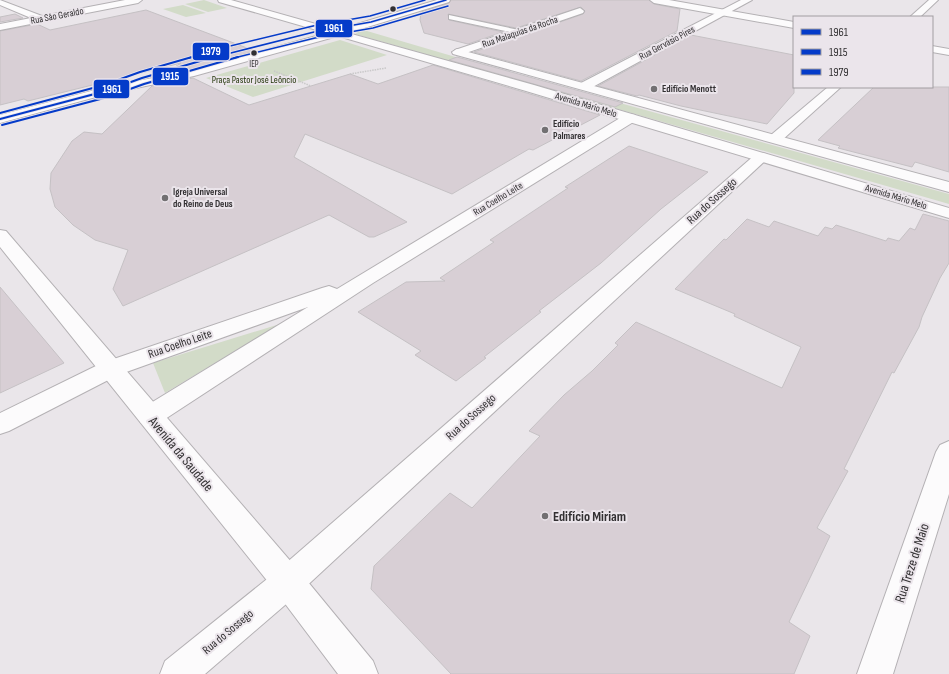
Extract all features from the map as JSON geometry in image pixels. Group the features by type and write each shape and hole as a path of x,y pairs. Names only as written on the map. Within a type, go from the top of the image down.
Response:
{"street":[{"name":"Rua São Geraldo","path":"0,27 138,0"},
{"name":"Avenida Mário Melo","path":"222,0 630,118 949,213"},
{"path":"0,119 106,91 190,74 446,0"},
{"path":"654,0 793,24"},
{"name":"Rua Gervásio Pires","path":"585,86 748,0"},
{"path":"917,16 934,0 945,2"},
{"path":"0,2 41,19"},
{"name":"Rua Malaquias da Rocha","path":"459,52 580,11"},
{"path":"317,14 362,24 390,34"},
{"path":"106,91 177,67 283,39 332,32"},
{"name":"Avenida Mário Melo","path":"444,48 776,138 949,187"},
{"path":"933,49 949,52"},
{"path":"776,138 834,88"},
{"name":"Rua Coelho Leite","path":"150,416 366,279 630,118"},
{"name":"Rua do Sossego","path":"178,674 288,582 760,157"},
{"name":"Avenida da Saudade","path":"0,236 288,582 360,674"},
{"name":"Rua Coelho Leite","path":"0,424 110,369 366,279"},
{"name":"Rua Treze de Maio","path":"875,674 949,452"}],"lane":[{"path":"452,17 519,32"}],"path":[{"path":"243,59 311,86"}],"green space":[{"path":"204,0 227,8 208,12 185,4"},
{"path":"183,5 206,13 186,17 163,9"},
{"path":"367,31 544,83 530,84 355,34 358,32"},
{"name":"Praça Pastor José Leôncio","path":"340,40 387,55 253,97 206,78"},
{"path":"562,87 949,194 949,204 548,89"},
{"path":"280,324 165,393 153,363"}],"building":[{"path":"451,0 649,0 654,4 680,9 677,31 581,81 474,52 583,14 585,11 581,7 516,28 448,14 449,20 503,32 468,44 424,33 420,20 421,12 449,3"},
{"path":"146,10 255,51 189,70 164,74 181,63 28,101 24,99 0,105 0,31 37,24 50,30"},
{"path":"15,14 23,18 0,22 0,17"},
{"path":"691,35 793,55 794,93 767,124 681,106 598,86"},
{"path":"457,57 623,103 615,107 449,60"},
{"path":"433,65 600,115 533,150 529,149 452,194 305,134 294,157 407,222 374,237 369,237 329,215 123,306 113,289 128,250 95,240 73,225 55,207 50,189 51,173 72,141 84,132 102,134 152,86 193,78 249,105 350,74 378,84"},
{"path":"949,87 949,172 915,162 912,167 838,148 840,146 818,140 873,88"},
{"path":"629,146 708,172 661,209 601,263 539,311 541,312 456,381 415,355 421,351 358,312 406,282 445,281 440,278 494,242 490,240 568,188 565,187"},
{"path":"923,214 949,221 949,263 940,278 919,327 894,373 892,372 844,469 848,471 817,528 830,536 789,622 810,636 794,674 451,674 371,589 374,566 450,493 472,508 540,436 529,431 564,395 592,371 618,345 615,343 636,322 782,388 801,347 734,316 735,314 675,289 724,239 726,240 747,219 769,227 774,221 818,236 825,227 832,229 836,225 886,241 888,238 899,241 910,228 915,230"},
{"path":"0,287 64,363 0,393"}],"transit line":[{"name":"1979","path":"0,113 104,85 140,72 226,47 313,26 370,16 425,0"},
{"name":"1961","path":"0,119 106,91 142,78 227,53 314,32 371,22 446,0"},
{"name":"1915","path":"2,125 108,97 144,84 229,59 315,38 373,28 448,6"}],"place":[{"name":"IEP","path":"254,53"},
{"name":"Edifício Menott","path":"654,89"},
{"name":"Edifício Palmares","path":"545,130"},
{"name":"Igreja Universal do Reino de Deus","path":"165,198"},
{"name":"Edifício Miriam","path":"545,516"}]}
